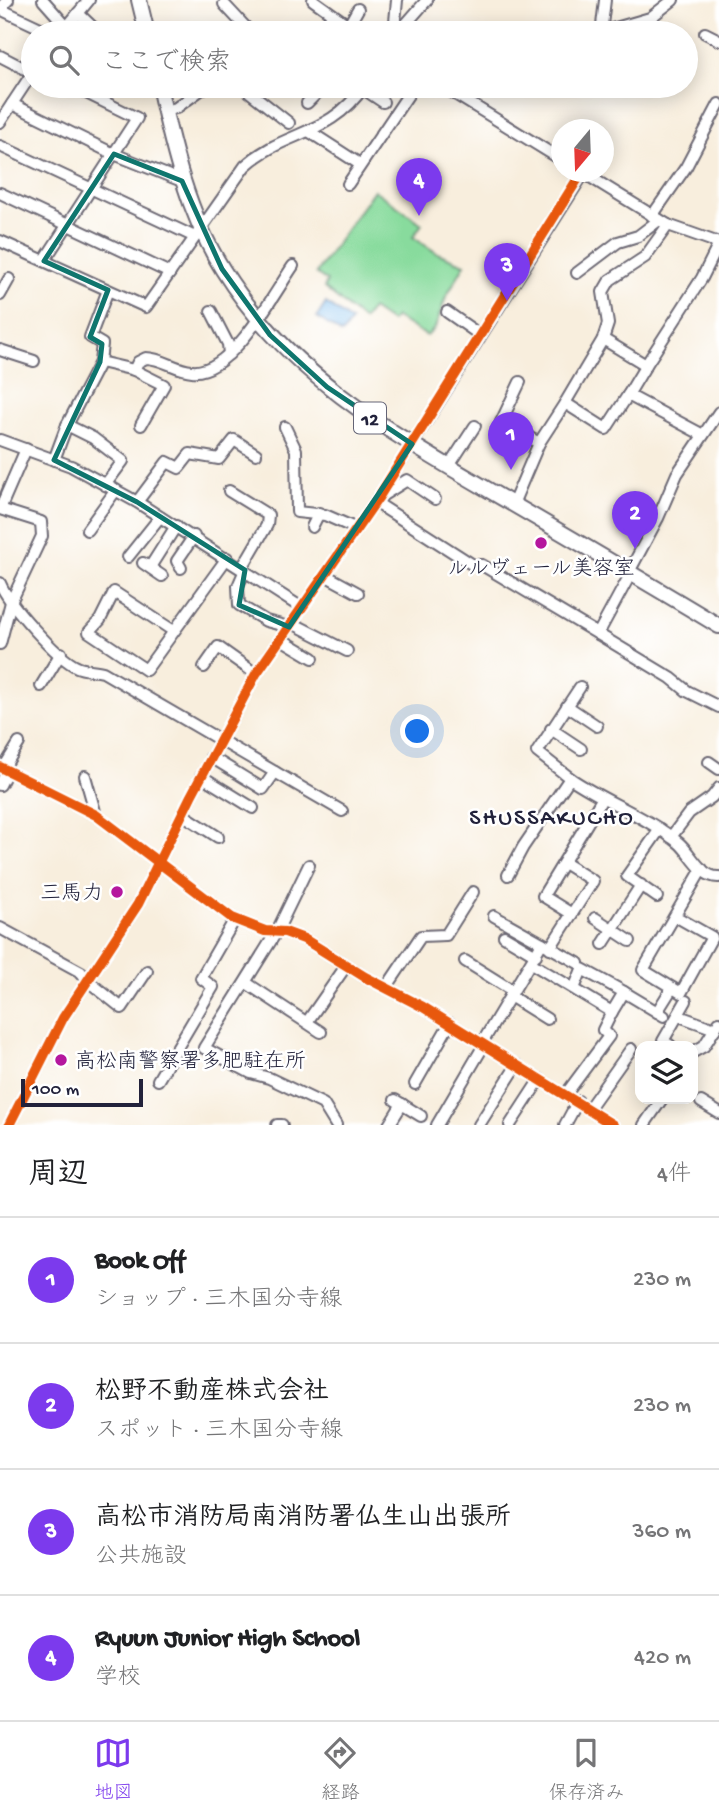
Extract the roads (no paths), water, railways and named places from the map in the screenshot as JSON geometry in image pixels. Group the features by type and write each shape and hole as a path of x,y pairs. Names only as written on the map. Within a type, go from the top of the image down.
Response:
{"main road":[{"path":"139,0 143,21"},
{"name":"12","path":"161,98 198,233 257,318 299,364 327,387 412,444 719,626"}],"street":[{"path":"8,0 0,8 27,21"},
{"path":"43,0 58,21"},
{"path":"71,21 89,0"},
{"path":"313,0 343,21"},
{"path":"396,21 397,0"},
{"path":"407,21 427,0"},
{"path":"602,21 605,0"},
{"path":"642,21 673,0"},
{"path":"224,4 239,21"},
{"path":"351,21 358,9"},
{"path":"78,13 86,21"},
{"path":"329,21 334,15"},
{"path":"705,33 719,40"},
{"path":"0,56 21,67"},
{"path":"0,122 7,104 21,87"},
{"path":"44,261 137,118 96,98"},
{"path":"164,111 176,108 190,98"},
{"path":"257,98 289,123"},
{"path":"307,103 312,98"},
{"path":"0,241 146,307 245,166 256,156 310,132 342,112 354,98"},
{"path":"378,98 383,102"},
{"path":"348,184 406,98"},
{"path":"461,98 551,153"},
{"path":"7,104 182,181"},
{"path":"513,504 539,443 603,339 608,324 603,292 610,280 645,257 686,167 719,104"},
{"path":"310,132 358,163"},
{"path":"0,146 198,233"},
{"path":"9,1125 45,1050 138,904 201,776 256,674 376,500 577,182"},
{"path":"565,403 606,429 702,278 719,244 660,221 599,182"},
{"path":"0,193 170,273"},
{"path":"577,273 618,242 638,236 660,221"},
{"path":"134,370 138,362 146,358 189,371 199,371 215,365 229,354 293,266"},
{"path":"0,295 9,279"},
{"path":"54,460 67,425 100,362 102,344 90,337 108,290"},
{"path":"211,311 228,344 229,354"},
{"path":"447,312 480,335"},
{"path":"603,339 646,365"},
{"path":"0,350 34,361"},
{"path":"100,362 134,370 164,385 141,425"},
{"path":"520,382 501,422 539,443"},
{"path":"628,395 703,435"},
{"path":"598,634 659,518 677,474 719,412"},
{"path":"67,425 93,438 122,461 111,488 91,516 87,530"},
{"path":"449,466 475,426"},
{"path":"285,427 296,450 297,512 318,513 357,529"},
{"path":"0,440 54,460 137,502 194,536 302,608"},
{"path":"137,502 164,460 183,470 190,454 219,459 234,440 256,455"},
{"path":"0,641 11,602 42,536 41,522 0,509 26,449"},
{"path":"376,500 407,480 435,499"},
{"path":"229,491 268,515 267,525 243,569 238,586 239,605 266,621 290,625 347,651"},
{"path":"376,500 473,565 482,565 671,678 687,691 719,707"},
{"path":"312,527 318,513"},
{"path":"128,557 160,517"},
{"path":"162,576 146,565 176,526"},
{"path":"181,568 177,561 194,536"},
{"path":"172,630 114,592 100,620 89,632 146,670 172,630 227,558"},
{"path":"325,575 358,593"},
{"path":"1,588 38,635 78,667 103,672 221,738 342,811"},
{"path":"281,639 310,657 319,636"},
{"path":"204,667 218,647 256,674"},
{"path":"41,685 61,653"},
{"path":"580,687 537,752 602,799 671,837 712,878 719,877"},
{"path":"567,706 597,726"},
{"path":"551,729 581,749"},
{"path":"0,785 3,769 19,743"},
{"path":"211,757 263,789 275,772"},
{"path":"3,769 96,815 161,862 213,906 235,919 265,931 293,933 346,966 450,1023 578,1101 612,1125"},
{"path":"85,776 96,815"},
{"path":"201,776 253,808"},
{"path":"508,875 523,847 570,778"},
{"path":"671,837 689,813 712,797 719,788"},
{"path":"572,914 543,897 602,799"},
{"path":"182,814 218,837"},
{"path":"657,897 627,876 660,830"},
{"path":"437,1125 533,959 572,914 593,881 564,863"},
{"path":"309,865 277,931 204,1048 251,1073 270,1078 323,1104 336,1125"},
{"path":"674,916 712,937 681,993 643,970 674,916 702,869"},
{"path":"603,944 641,885"},
{"path":"386,988 421,936 446,935 473,892"},
{"path":"494,916 578,963"},
{"path":"595,918 630,941"},
{"path":"158,1080 213,987 201,978 235,919"},
{"path":"0,928 81,972 88,981 122,1008 146,971"},
{"path":"504,936 574,989 612,1012"},
{"path":"465,961 547,1019"},
{"path":"307,1023 346,966"},
{"path":"574,989 582,969 660,1014 671,988"},
{"path":"248,984 321,1032"},
{"path":"566,1094 609,1036 603,1030 624,992"},
{"path":"663,1041 686,1001"},
{"path":"679,1016 717,1026 704,1046 698,1049"},
{"path":"415,1084 450,1023"},
{"path":"589,1108 631,1049"},
{"path":"479,1125 517,1065"},
{"path":"510,1125 540,1079"},
{"path":"565,1125 578,1101"},
{"path":"389,1125 398,1102 421,1116"},
{"path":"701,1102 719,1113"},
{"path":"644,1125 659,1104"},
{"path":"517,1115 528,1121"}],"water":[{"path":"326,303 351,321 342,334 317,317"}],"place":[{"name":"Ryuun Junior High School","path":"419,216"},
{"name":"高松市消防局南消防署仏生山出張所","path":"507,301"},
{"name":"Book Off","path":"511,470"},
{"name":"ルルヴェール美容室","path":"541,543"},
{"name":"松野不動産株式会社","path":"635,549"},
{"name":"三馬力","path":"117,892"},
{"name":"高松南警察署多肥駐在所","path":"61,1060"}],"district":[{"name":"SHUSSAKUCHO","path":"552,816"}]}
